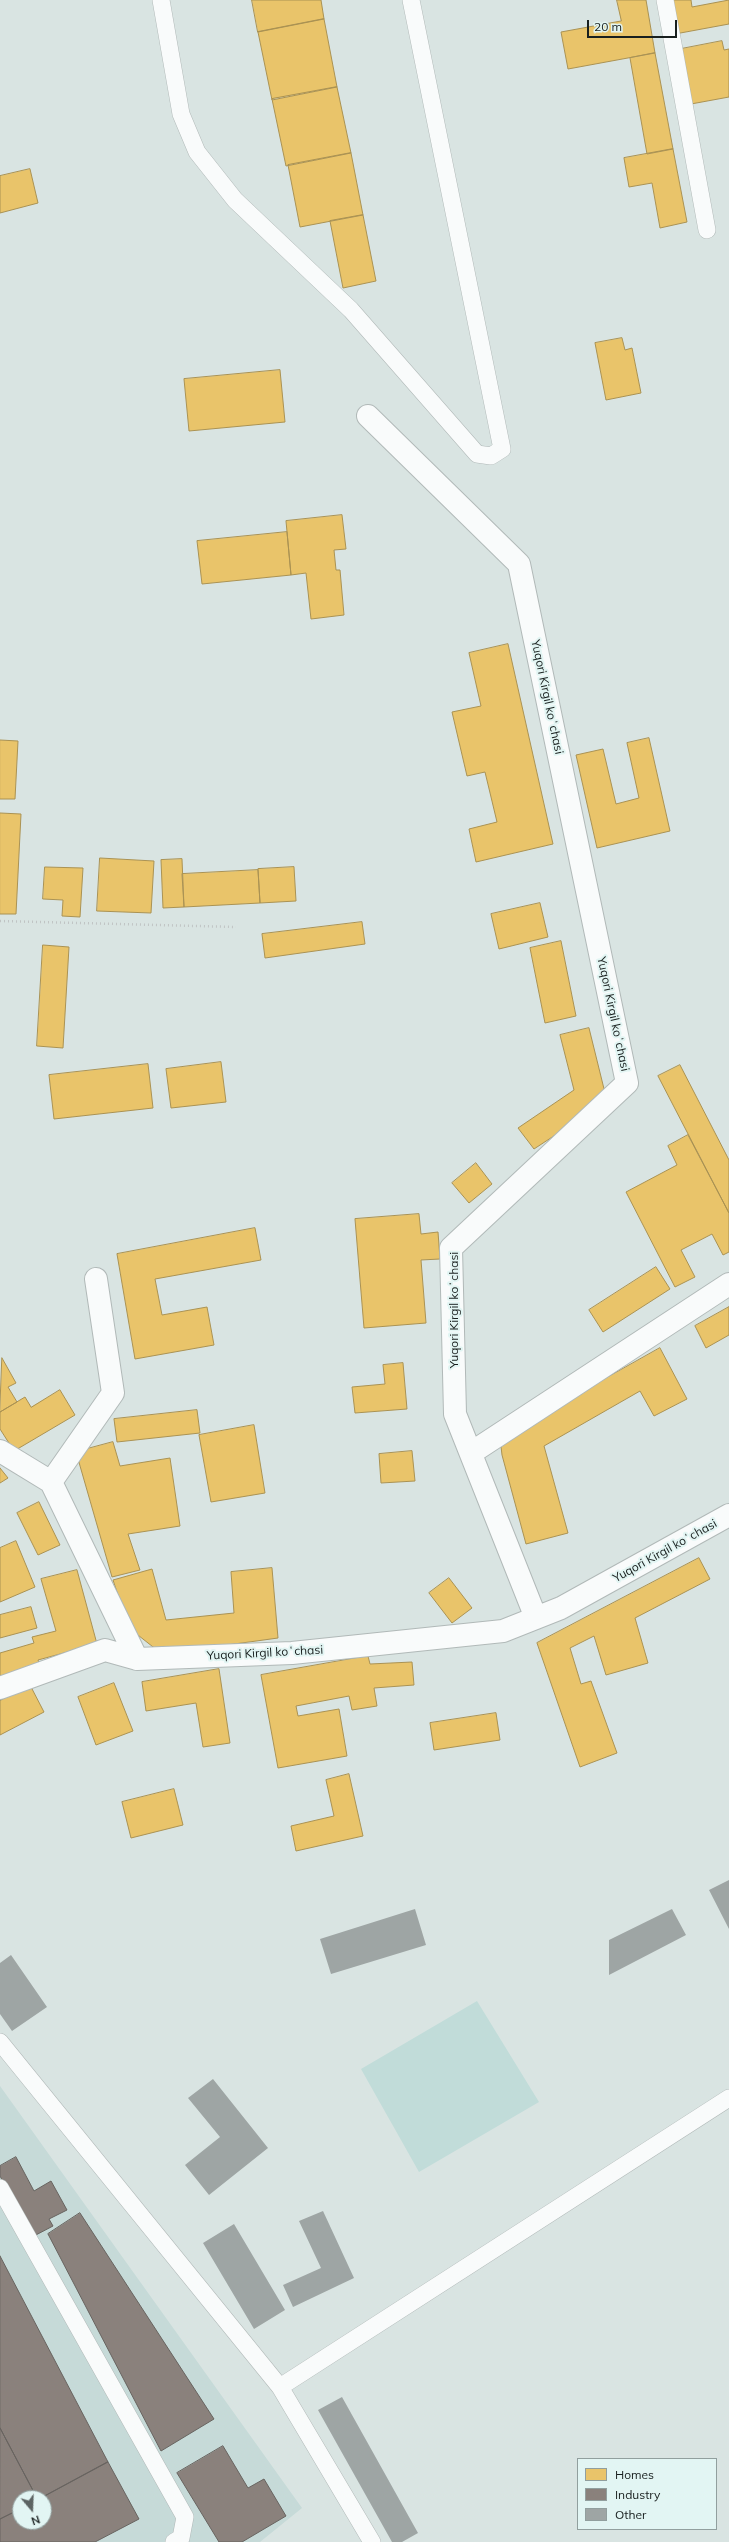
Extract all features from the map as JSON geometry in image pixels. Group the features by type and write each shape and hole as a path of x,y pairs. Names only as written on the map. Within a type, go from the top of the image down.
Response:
{"street":[{"name":"Yuqori Kirgil koʻchasi","path":"368,416 520,564 627,1083 451,1248 456,1414 536,1618"},
{"path":"51,1482 113,1393 96,1279"},
{"path":"471,1453 729,1284"},
{"path":"0,1450 51,1482 137,1659"},
{"name":"Yuqori Kirgil koʻchasi","path":"0,1688 105,1650 137,1659 292,1654 503,1630 561,1608 729,1515"}],"lane":[{"path":"161,0 181,114 197,152 234,200 351,310 477,454 491,456 502,450 411,0"},
{"path":"665,0 707,230"},
{"path":"0,2042 280,2387 372,2542"},
{"path":"280,2387 729,2098"},
{"path":"0,2188 185,2517 181,2538 174,2542"}],"path":[{"path":"0,921 236,927"}],"shaded area":[{"path":"477,2001 539,2102 419,2172 361,2069"},
{"path":"0,2086 302,2508 260,2542 0,2542"}],"building: Homes":[{"path":"252,0 321,0 324,19 258,32"},
{"path":"617,0 646,0 655,53 568,69 561,32 621,21"},
{"path":"669,0 691,0 692,7 729,0 729,24 675,34"},
{"path":"324,19 337,87 272,100 258,32"},
{"path":"722,41 724,50 729,49 729,97 691,104 681,49"},
{"path":"655,53 673,149 647,154 630,58"},
{"path":"337,87 351,153 286,166 272,99"},
{"path":"673,149 687,222 660,228 652,183 629,187 624,158"},
{"path":"351,153 363,215 300,227 288,165"},
{"path":"30,169 38,203 0,213 0,176"},
{"path":"363,215 376,281 343,288 330,221"},
{"path":"622,338 625,350 632,348 641,393 606,400 595,343"},
{"path":"280,370 285,422 189,431 184,379"},
{"path":"342,515 346,549 334,550 336,570 340,570 344,615 311,619 306,573 291,575 286,521"},
{"path":"287,532 291,575 202,584 197,541"},
{"path":"508,644 553,844 476,862 469,829 497,822 485,772 467,776 452,712 481,706 469,653"},
{"path":"649,738 670,831 597,848 576,755 603,749 616,804 639,798 627,743"},
{"path":"0,740 18,741 15,799 0,799"},
{"path":"0,813 21,814 16,914 0,914"},
{"path":"100,858 154,861 151,913 97,911"},
{"path":"182,859 184,907 163,908 161,860"},
{"path":"45,867 83,868 80,917 62,916 63,900 43,899"},
{"path":"294,867 296,901 260,903 258,869"},
{"path":"258,870 260,903 184,907 182,874"},
{"path":"540,903 548,937 499,949 491,914"},
{"path":"362,922 365,944 265,958 262,934"},
{"path":"561,941 576,1016 545,1023 530,948"},
{"path":"43,945 69,947 63,1048 37,1046"},
{"path":"589,1028 607,1101 534,1149 518,1128 574,1090 560,1035"},
{"path":"221,1062 226,1102 171,1108 166,1069"},
{"path":"148,1064 153,1108 54,1119 49,1075"},
{"path":"680,1065 729,1160 729,1213 658,1076"},
{"path":"688,1135 729,1213 729,1252 723,1255 712,1234 681,1250 695,1277 675,1287 626,1192 677,1165 668,1146"},
{"path":"476,1163 492,1184 469,1203 452,1183"},
{"path":"419,1214 421,1234 438,1232 440,1259 421,1260 426,1323 364,1328 355,1219"},
{"path":"255,1228 261,1260 155,1279 162,1315 207,1307 214,1345 135,1359 117,1254"},
{"path":"656,1267 670,1289 603,1332 589,1310"},
{"path":"729,1307 729,1335 706,1348 695,1326"},
{"path":"660,1348 687,1399 654,1416 640,1391 544,1446 568,1533 526,1544 502,1455 500,1438"},
{"path":"2,1358 16,1383 8,1387 17,1402 0,1412"},
{"path":"403,1363 407,1409 355,1413 352,1387 385,1384 383,1365"},
{"path":"60,1390 75,1415 14,1451 0,1429 0,1412 25,1397 31,1407"},
{"path":"197,1410 200,1433 117,1442 114,1419"},
{"path":"254,1425 265,1493 211,1502 199,1435"},
{"path":"113,1442 120,1466 170,1458 180,1526 128,1534 140,1570 112,1577 76,1452"},
{"path":"412,1451 415,1481 381,1483 379,1454"},
{"path":"0,1468 8,1478 0,1483"},
{"path":"39,1502 60,1545 38,1555 17,1513"},
{"path":"16,1541 35,1587 0,1602 0,1548"},
{"path":"699,1558 710,1579 635,1618 648,1663 606,1675 594,1636 570,1648 581,1684 591,1681 617,1753 580,1767 537,1643"},
{"path":"272,1568 278,1638 162,1654 129,1628 113,1580 152,1569 166,1620 234,1613 231,1572"},
{"path":"77,1570 97,1644 38,1660 40,1666 0,1677 0,1653 34,1643 32,1637 56,1631 41,1579"},
{"path":"449,1578 472,1608 452,1623 429,1593"},
{"path":"31,1607 37,1628 0,1638 0,1615"},
{"path":"368,1656 370,1664 412,1662 414,1685 374,1688 377,1706 352,1710 349,1696 296,1706 298,1716 339,1709 347,1756 278,1768 261,1675"},
{"path":"219,1669 230,1743 203,1747 196,1703 146,1711 142,1682"},
{"path":"114,1683 133,1731 96,1745 78,1697"},
{"path":"30,1685 44,1712 0,1735 0,1701"},
{"path":"496,1713 500,1740 434,1750 430,1723"},
{"path":"349,1774 363,1836 296,1851 291,1826 334,1816 326,1780"},
{"path":"174,1789 183,1825 131,1838 122,1802"}],"building: Industry":[{"path":"16,2157 34,2191 51,2181 67,2210 49,2219 53,2226 32,2237 0,2176 0,2166"},
{"path":"80,2213 214,2419 161,2451 48,2234"},
{"path":"0,2256 108,2462 52,2492 52,2490 33,2490 0,2428"},
{"path":"0,2428 33,2490 12,2490 12,2513 0,2519"},
{"path":"223,2446 248,2488 264,2479 286,2516 242,2542 219,2542 177,2473"},
{"path":"108,2462 139,2519 95,2542 0,2542 0,2519 12,2513 12,2530 52,2530 52,2492"}],"building: Other":[{"path":"729,1880 729,1929 709,1890"},
{"path":"415,1909 426,1945 331,1974 320,1939"},
{"path":"672,1909 686,1935 609,1975 609,1940"},
{"path":"11,1955 47,2007 12,2031 0,2014 0,1963"},
{"path":"213,2079 268,2148 209,2195 185,2165 220,2137 188,2098"},
{"path":"323,2211 354,2278 293,2307 283,2285 321,2268 299,2221"},
{"path":"234,2224 285,2310 254,2329 203,2243"},
{"path":"342,2397 418,2533 402,2542 392,2542 318,2410"}]}
